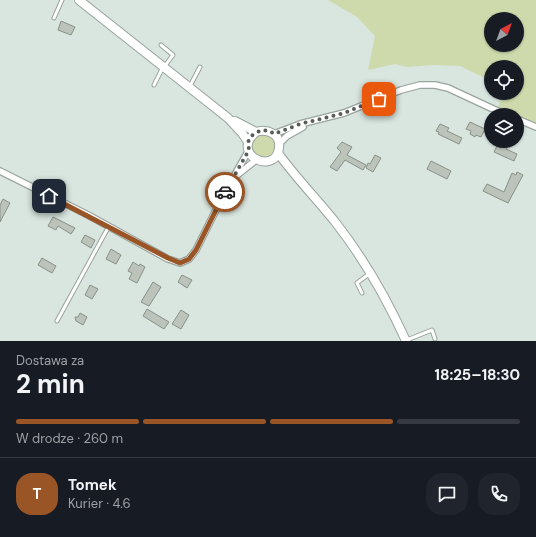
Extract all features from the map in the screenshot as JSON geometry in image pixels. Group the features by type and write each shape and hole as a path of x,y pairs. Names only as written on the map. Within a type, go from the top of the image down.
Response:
{"main road":[{"path":"79,0 165,66 228,118 242,133 251,156 256,160 270,160 297,178"},
{"path":"228,118 256,132"},
{"path":"248,146 251,136 256,132 265,130 277,137 279,148 297,178 337,225 370,273 393,313 406,341"},
{"path":"270,160 279,148"}],"street":[{"path":"274,134 300,124 314,122 344,113 401,90 428,84 448,88 491,108"},
{"path":"279,148 287,136 314,122"},
{"path":"524,122 536,127"},
{"path":"0,171 180,263 189,259 196,250 248,146"},
{"path":"232,179 256,160"}],"lane":[{"path":"54,18 62,0"},
{"path":"154,85 173,55 161,45"},
{"path":"190,86 200,67"},
{"path":"58,321 108,226"},
{"path":"362,293 357,283 370,273"},
{"path":"406,341 432,330 435,339"}],"green space":[{"path":"328,0 536,0 536,127 524,122 524,108 497,108 501,100 524,100 524,60 484,60 484,78 460,66 433,65 407,67 395,64 368,70 375,36 357,17"},
{"path":"264,134 269,135 275,141 275,151 269,157 264,158 259,157 253,151 252,146 253,141 259,135"}],"building":[{"path":"61,21 75,27 71,35 58,30"},
{"path":"470,122 484,129 484,131 481,137 476,135 475,137 470,134 471,131 466,129"},
{"path":"440,124 449,128 447,131 462,138 459,144 438,134 439,132 436,131"},
{"path":"342,142 352,147 347,155 366,165 363,170 345,160 337,171 330,167 341,152 337,148"},
{"path":"496,148 507,148 506,149 517,154 514,161 494,152"},
{"path":"375,155 381,158 373,172 366,168 368,163 370,164"},
{"path":"431,161 451,171 447,179 427,169"},
{"path":"517,172 523,175 508,203 483,191 487,184 504,192 512,173 516,175"},
{"path":"3,199 10,203 0,222 0,205"},
{"path":"53,217 75,228 71,234 58,226 56,230 48,226"},
{"path":"85,235 95,240 91,248 81,242"},
{"path":"111,249 121,255 116,264 106,259"},
{"path":"42,258 56,266 52,273 38,265"},
{"path":"133,262 139,266 140,264 145,267 137,283 129,279 132,273 128,271"},
{"path":"182,275 192,280 187,288 178,282"},
{"path":"153,282 161,287 149,306 141,302"},
{"path":"90,285 98,289 92,299 85,295"},
{"path":"147,309 169,322 164,329 143,316"},
{"path":"181,310 189,315 181,329 172,324"},
{"path":"80,313 87,317 83,325 76,321 75,317 78,317"}],"way so far":[{"path":"225,192 249,150 248,142 251,136 256,132 265,130 274,134 300,124 344,113 379,99"}],"route":[{"path":"49,196 180,263 189,259 196,250 225,192"}]}
